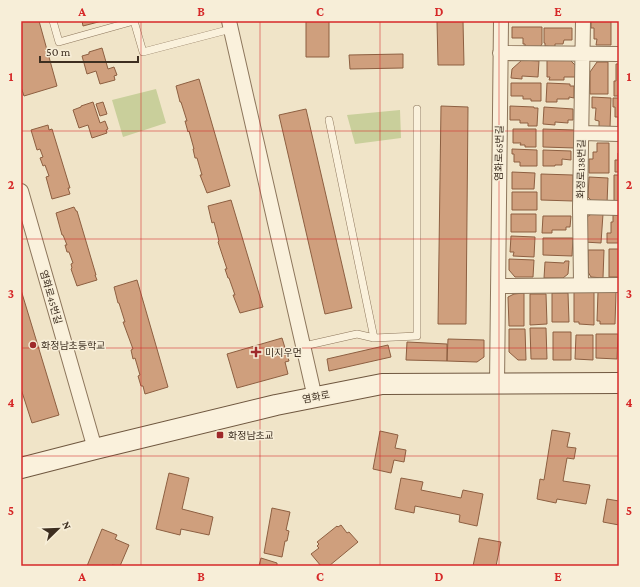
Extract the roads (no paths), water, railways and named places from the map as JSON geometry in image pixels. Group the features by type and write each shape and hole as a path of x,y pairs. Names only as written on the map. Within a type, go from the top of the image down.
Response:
{"street":[{"name":"염화로65번길","path":"497,384 501,21"},
{"name":"화정로138번길","path":"580,284 583,21"},
{"path":"230,25 315,398"},
{"path":"500,54 619,54"},
{"path":"582,134 619,134"},
{"name":"염화로45번길","path":"21,191 24,211 95,449"},
{"path":"580,207 619,208"},
{"path":"498,286 580,284 619,285"},
{"name":"염화로","path":"21,468 276,405 382,384 619,383"}],"lane":[{"path":"54,21 59,42 134,21 143,52 230,25"},
{"path":"304,346 357,334 374,338 417,336 417,109"},
{"path":"329,120 374,338"}],"place":[{"name":"화정남초등학교","path":"33,345"},
{"name":"미지우먼","path":"256,352"},
{"name":"화정남초교","path":"220,435"}]}
